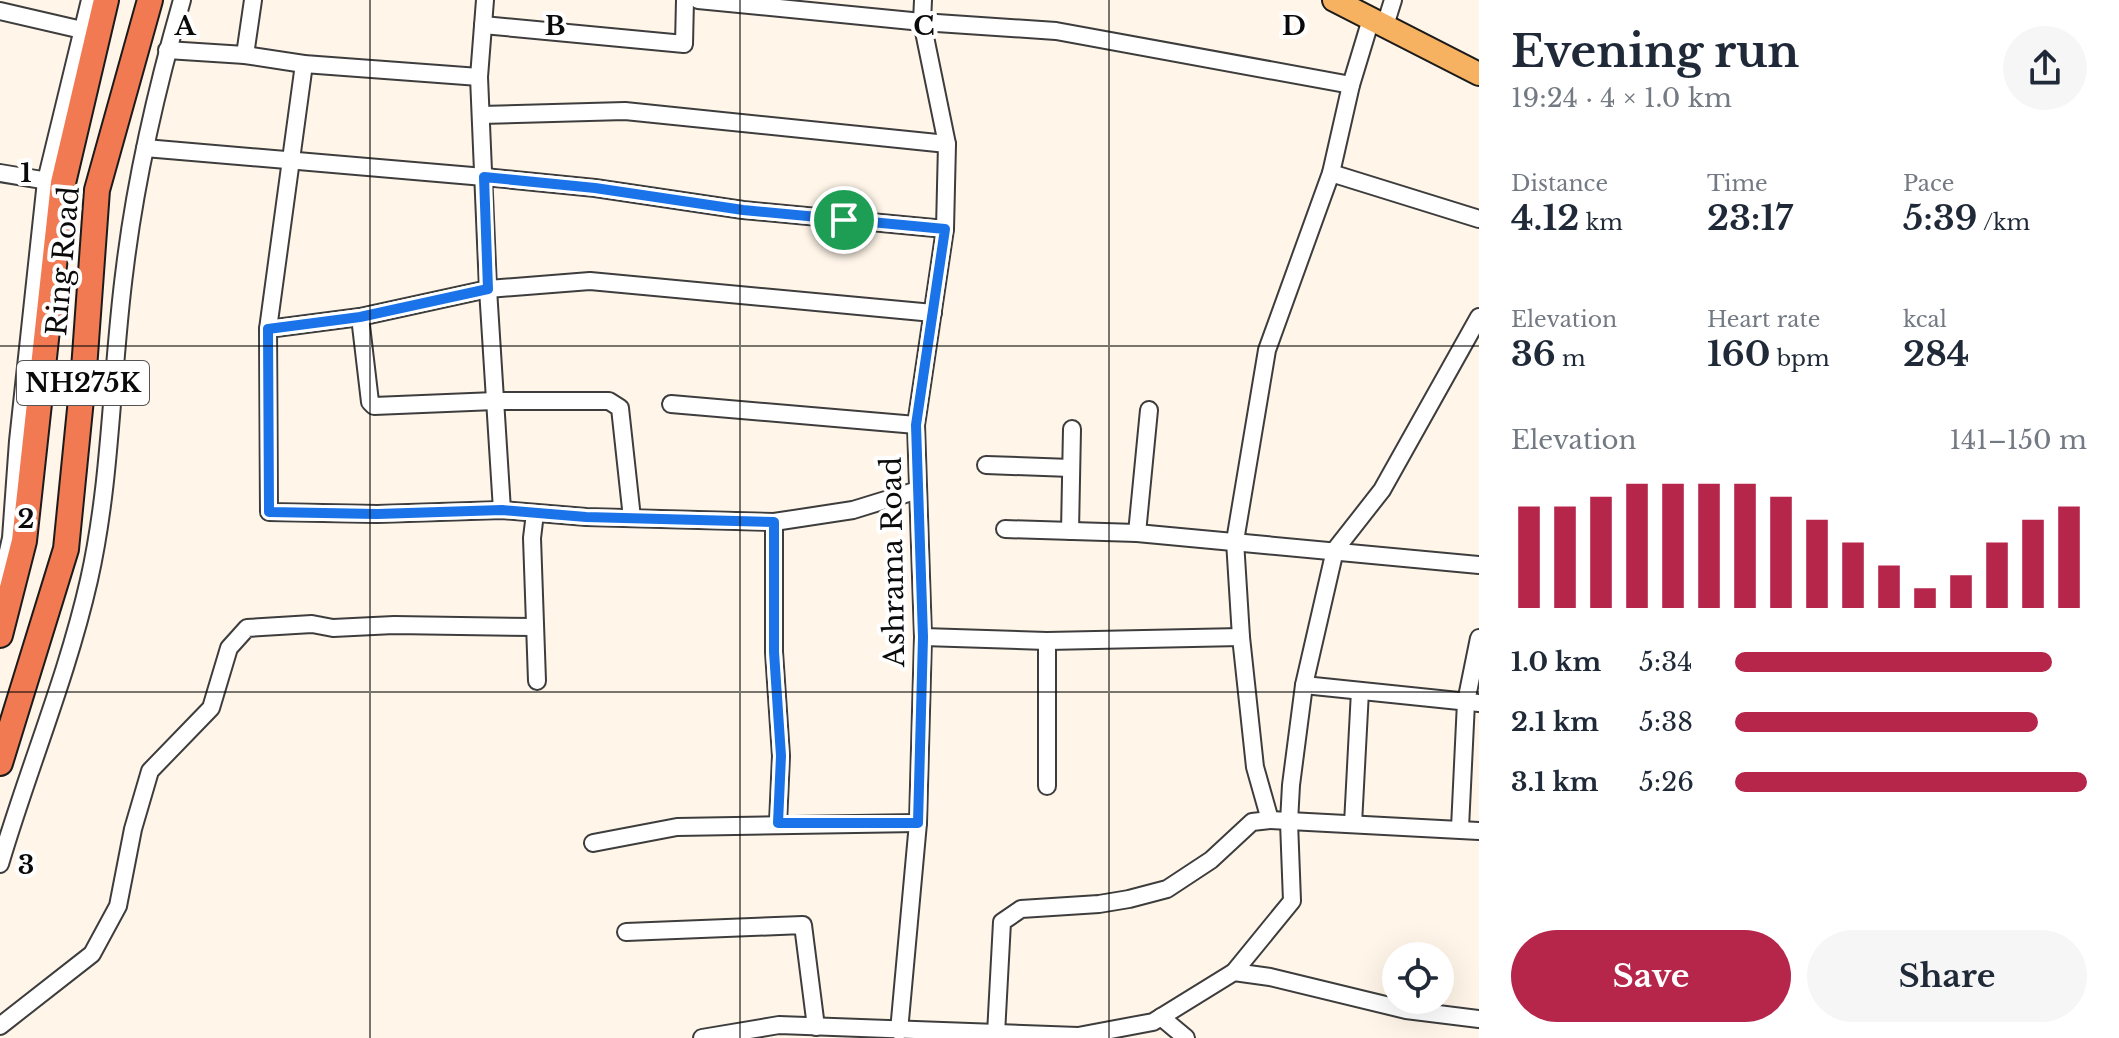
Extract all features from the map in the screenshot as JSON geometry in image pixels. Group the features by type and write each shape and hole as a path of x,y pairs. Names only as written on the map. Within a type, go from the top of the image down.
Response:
{"highway":[{"name":"Ring Road","path":"0,635 24,541 54,182 106,0"},
{"name":"Ring Road","path":"0,763 66,549 84,369 97,190 150,0"}],"main road":[{"path":"1334,0 1384,12 1479,74"},
{"path":"1356,0 1479,61"}],"street":[{"path":"0,587 11,538 7,505 54,182 90,0"},
{"path":"0,864 62,676 89,579 103,479 125,266 145,148 167,50 182,0"},
{"path":"245,55 253,0"},
{"path":"485,0 479,77 502,510"},
{"path":"483,25 684,44 685,0"},
{"path":"698,0 922,22 1056,31 1351,85"},
{"name":"Ashrama Road","path":"899,1031 918,823 923,637 916,425 945,229 947,144 922,22 923,0"},
{"path":"0,11 82,30"},
{"path":"1270,820 1255,767 1241,637 1235,541 1267,350 1331,173 1351,85 1384,12"},
{"path":"167,50 479,77"},
{"path":"304,64 268,329 269,512 377,514 502,510 774,522 853,510 918,490"},
{"path":"481,115 625,111 947,144"},
{"path":"145,148 595,188 743,210 945,229"},
{"path":"0,183 0,173 54,182"},
{"path":"1331,173 1479,219"},
{"path":"268,329 360,317 488,289 590,281 933,313"},
{"path":"360,317 370,402 374,406 495,401 609,401 620,408 632,518"},
{"path":"702,1038 816,1027 1078,1036 1155,1026 1234,972 1292,901 1289,822 1304,685 1335,550 1382,490 1479,317"},
{"path":"671,404 916,425"},
{"path":"1137,533 1149,410"},
{"path":"1070,531 1072,429"},
{"path":"986,465 1071,468"},
{"path":"535,513 532,538 537,681"},
{"path":"774,522 774,652 781,756 778,823"},
{"path":"1005,529 1137,533 1479,565"},
{"path":"0,1026 92,954 118,906 133,829 150,771 211,708 229,648 247,628 312,624 348,628 394,625 534,627"},
{"path":"923,637 1047,641 1241,637"},
{"path":"1460,828 1479,638"},
{"path":"1047,641 1047,786"},
{"path":"1304,685 1473,702"},
{"path":"1353,824 1360,691"},
{"path":"996,1034 1002,922 1021,909 1099,904 1167,889 1211,860 1252,822 1270,820 1479,831"},
{"path":"593,843 677,827 918,823"},
{"path":"626,932 803,925 816,1027"},
{"path":"1234,972 1270,977 1406,1010 1479,1019"},
{"path":"1155,1026 1186,1038"}],"route":[{"path":"484,177 844,220 945,229 916,425 923,637 918,823 778,823 781,756 774,652 774,522 676,521 502,510 377,514 269,512 268,329 360,317 488,289 484,177"}]}
